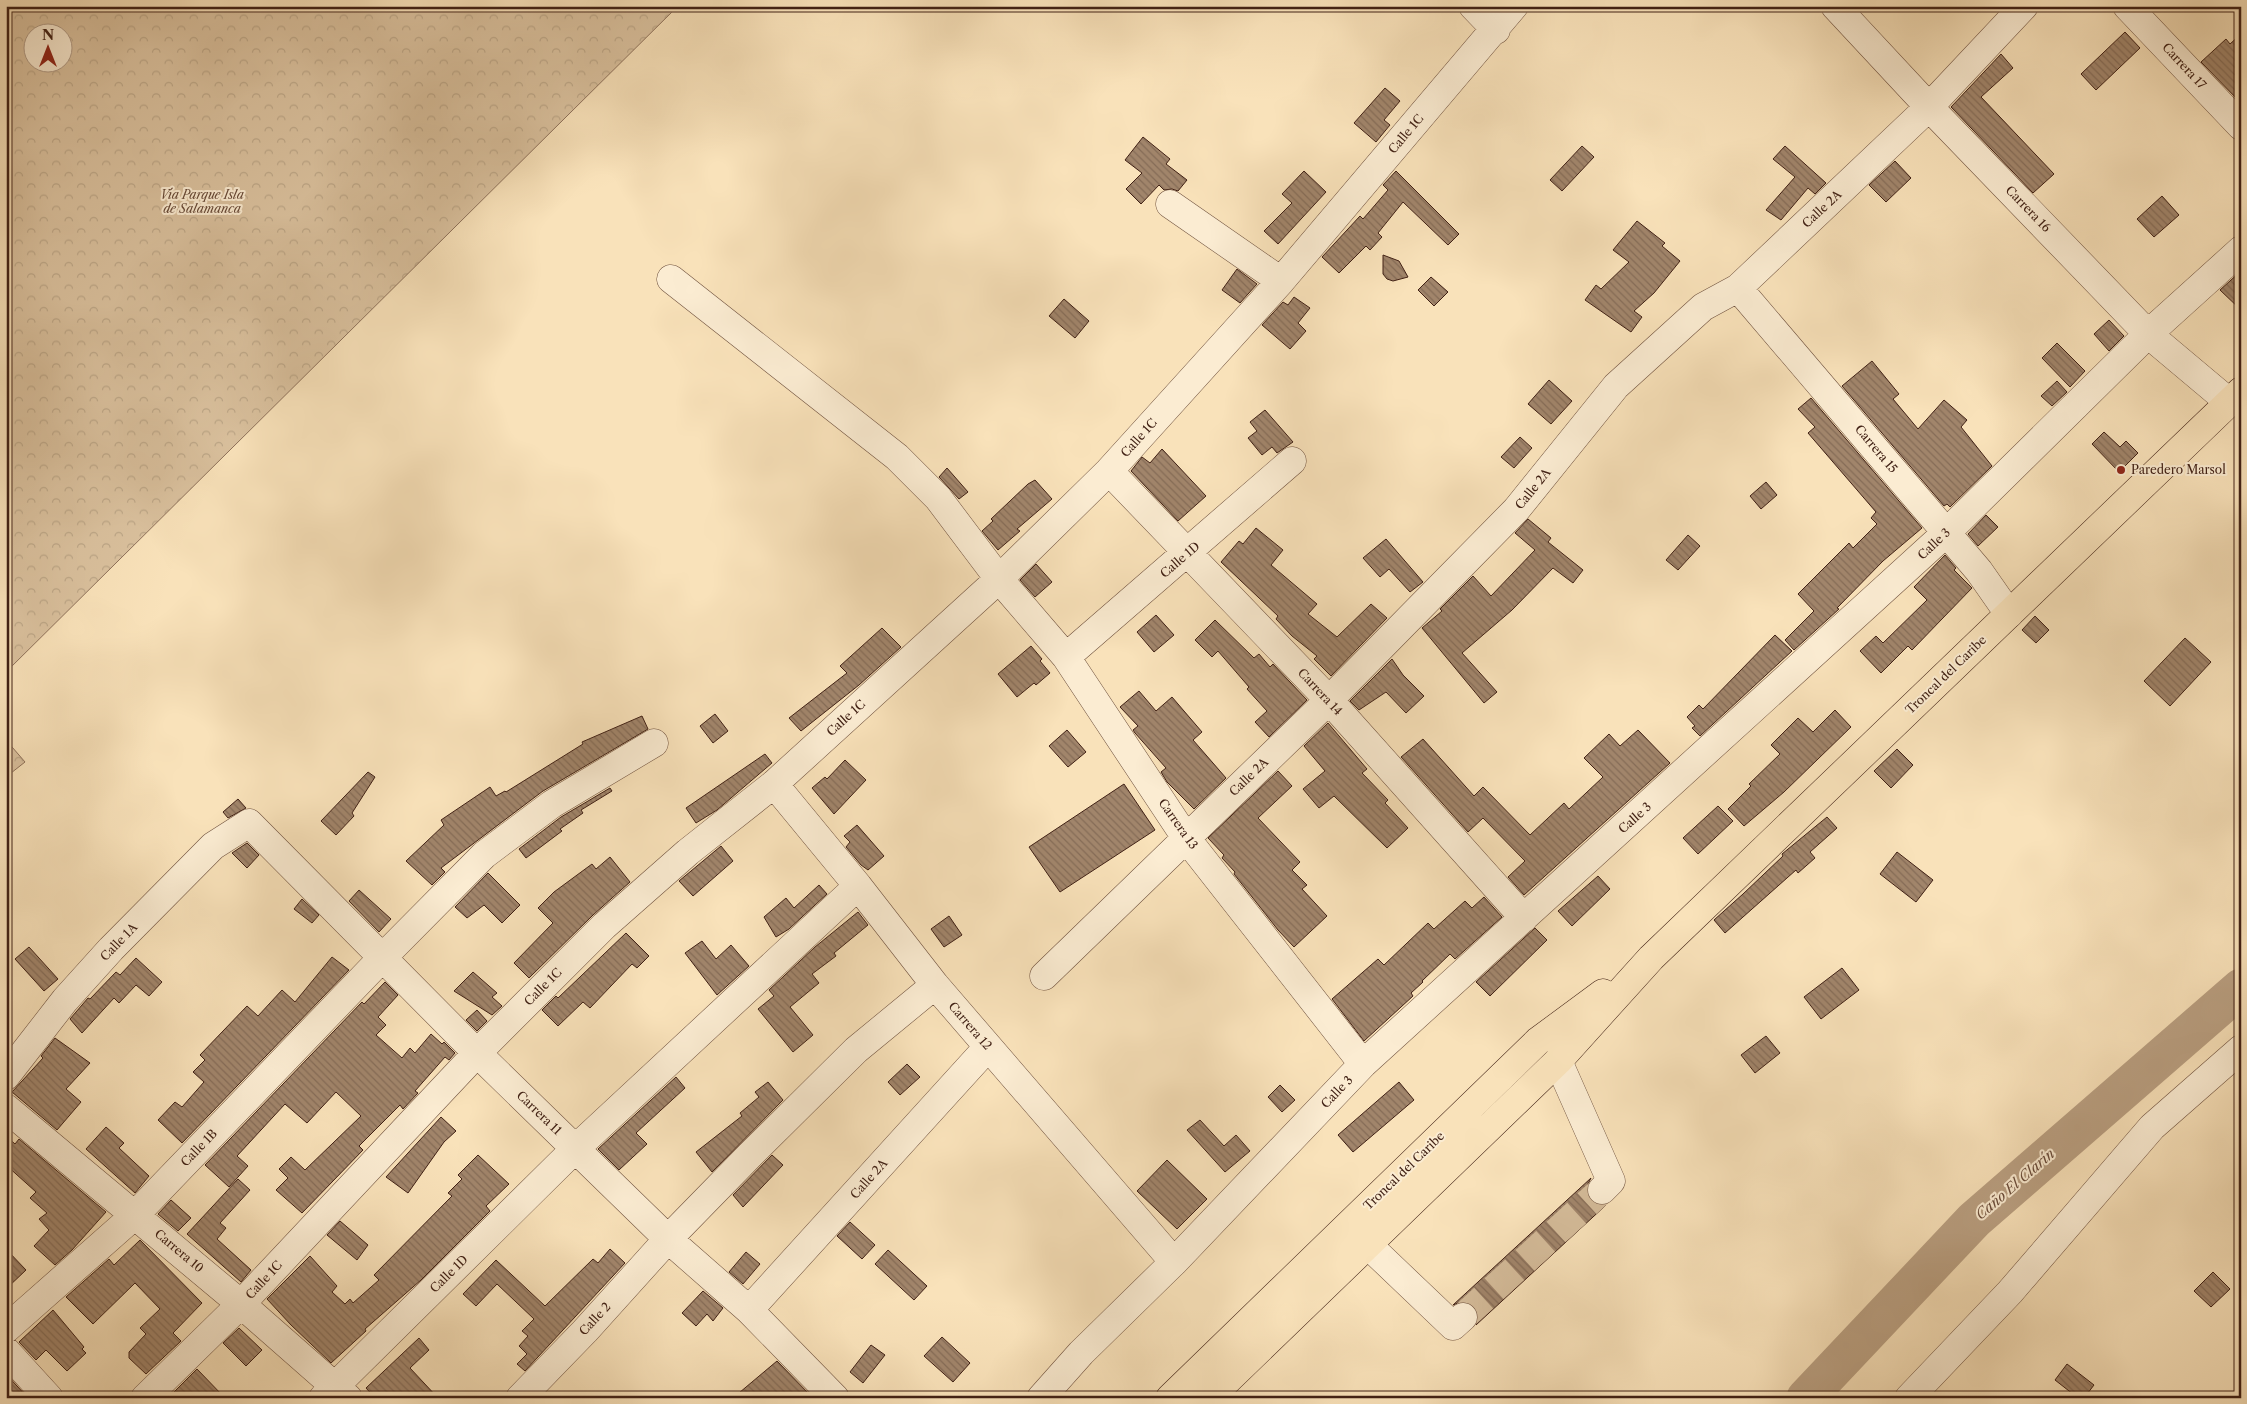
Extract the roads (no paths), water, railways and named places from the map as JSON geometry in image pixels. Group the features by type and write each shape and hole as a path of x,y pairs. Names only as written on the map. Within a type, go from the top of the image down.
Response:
{"highway":[{"name":"Troncal del Caribe","path":"1209,1398 1558,1061 1651,958 2235,396"},
{"name":"Troncal del Caribe","path":"1170,1398 1538,1041 1651,958"}],"street":[{"path":"1473,6 1496,30"},
{"name":"Calle 1C","path":"145,1398 241,1304 477,1053 604,926 688,852 774,784 999,579 1109,471 1281,281 1496,30 1514,6"},
{"name":"Carrera 16","path":"1835,6 1929,107 2148,334 2235,396"},
{"name":"Calle 2A","path":"1044,976 1328,700 1516,510 1616,386 1703,307 1738,288 1929,107 2024,6"},
{"name":"Carrera 17","path":"2128,6 2241,126"},
{"path":"1170,204 1281,281"},
{"name":"Calle 3","path":"1041,1398 1081,1353 1174,1262 1363,1064 1946,533 2148,334 2241,250"},
{"name":"Carrera 13","path":"670,278 910,468 938,498 999,579 1066,658 1186,838 1363,1064"},
{"name":"Carrera 15","path":"1738,288 1979,571 2009,614"},
{"name":"Calle 1D","path":"1066,658 1292,461"},
{"name":"Carrera 14","path":"1109,471 1328,700 1524,918"},
{"name":"Calle 1B","path":"6,1329 135,1215 383,957 484,855 552,804 654,742"},
{"name":"Carrera 12","path":"774,784 858,886 935,985 1174,1262"},
{"name":"Carrera 11","path":"249,823 477,1053 668,1239 749,1310 834,1398"},
{"name":"Calle 1A","path":"6,1076 65,1000 111,950 213,846 249,823"},
{"name":"Calle 1D","path":"335,1394 575,1149 858,886"},
{"name":"Calle 2","path":"520,1398 585,1331 668,1239 856,1050 935,985"},
{"name":"Calle 2A","path":"749,1310 988,1047"},
{"path":"1909,1398 2010,1292 2152,1127 2241,1049"},
{"path":"1558,1061 1612,1181 1602,1190"},
{"name":"Carrera 10","path":"6,1108 241,1304 335,1394"},
{"path":"1368,1245 1453,1326 1463,1317"},
{"path":"6,1351 49,1398"}],"waterway":[{"name":"Caño El Clarín","path":"1806,1398 1974,1220 2241,988"}],"tunnel":[{"path":"1463,1317 1602,1190"}],"place":[{"name":"Paredero Marsol","path":"2121,470"}],"park label":[{"name":"Vía Parque Isla de Salamanca","path":"202,202"}]}
